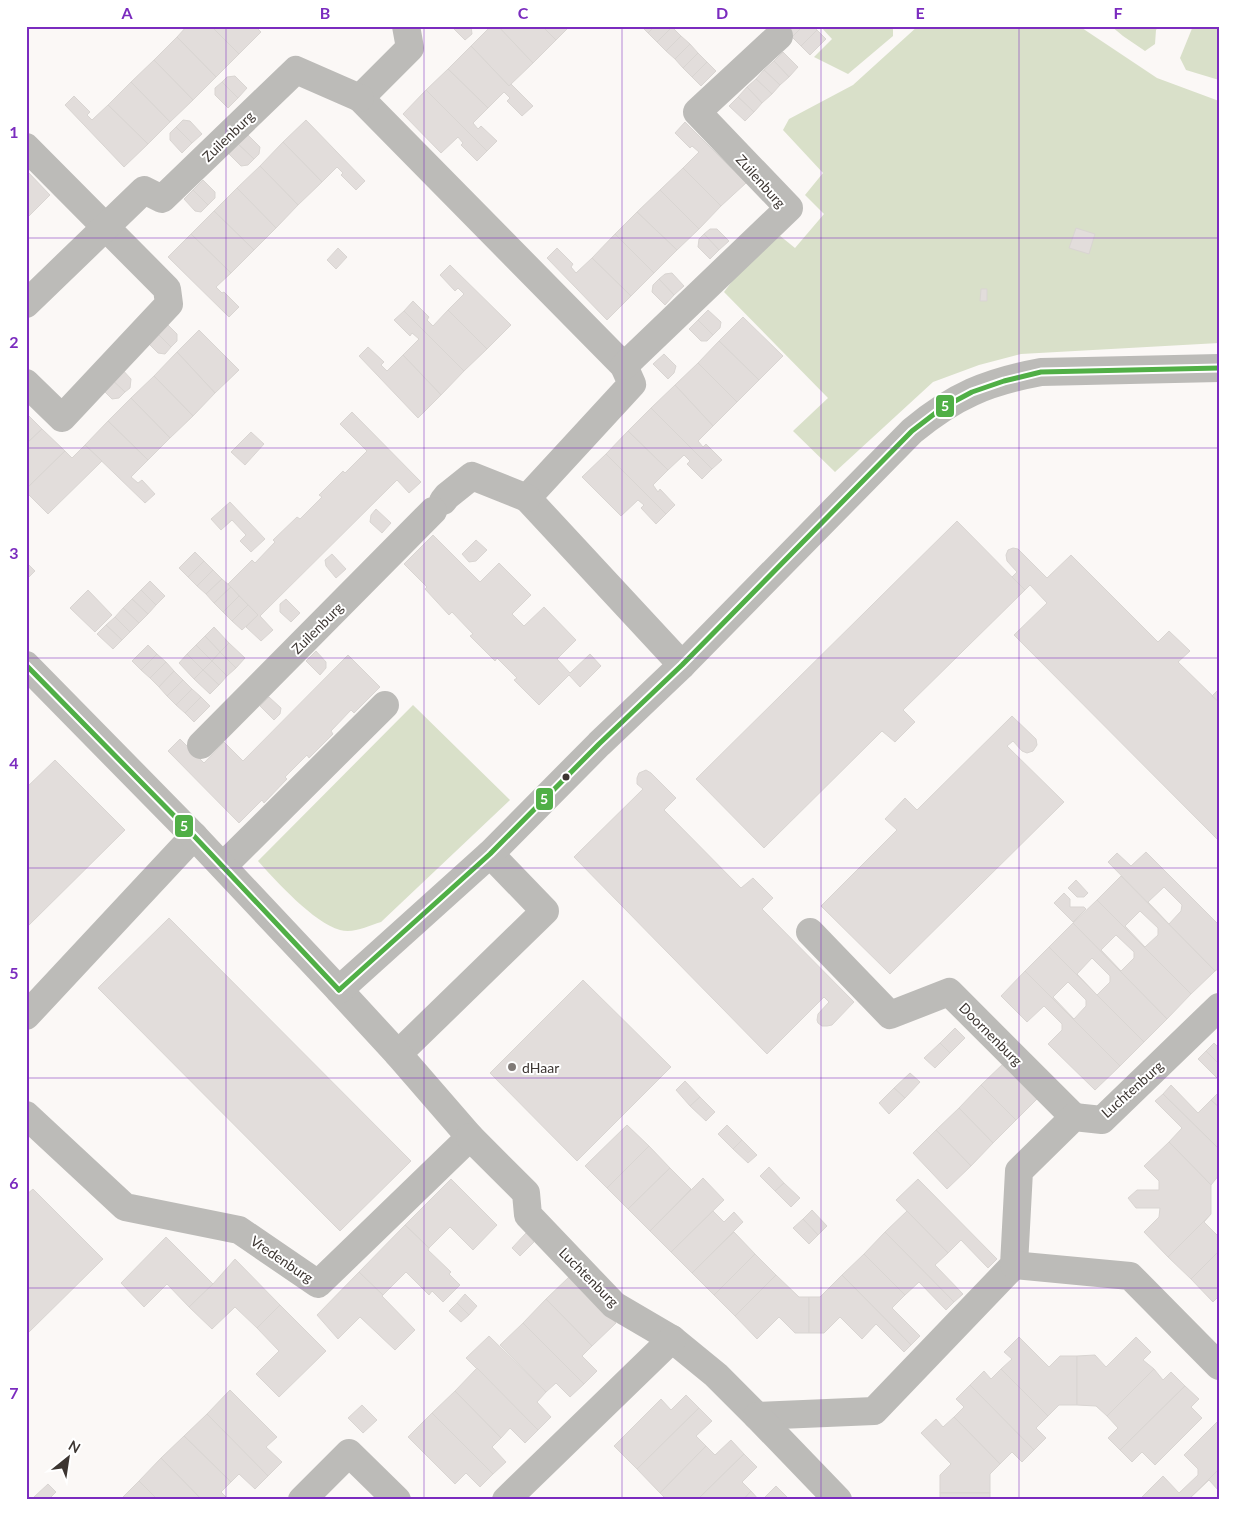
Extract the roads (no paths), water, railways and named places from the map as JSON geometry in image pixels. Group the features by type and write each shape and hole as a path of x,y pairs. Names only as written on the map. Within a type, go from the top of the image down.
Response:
{"street":[{"path":"360,98 410,48 406,26"},
{"name":"Zuilenburg","path":"26,304 144,190 162,199 296,70 360,98 624,366 789,208 697,112 779,36"},
{"path":"26,147 168,289 169,304 62,418 26,383"},
{"path":"527,498 632,384 624,366"},
{"path":"339,990 490,854 599,744 682,665 912,432 933,414 954,400 990,384 1041,372 1219,368"},
{"name":"Zuilenburg","path":"201,745 447,496 472,476 527,498 682,665"},
{"path":"26,665 223,866 398,1054 470,1137"},
{"path":"223,866 385,706"},
{"path":"26,1016 194,836"},
{"path":"398,1054 545,910 490,854"},
{"name":"Doornenburg","path":"810,932 890,1015 949,992 1074,1117"},
{"name":"Luchtenburg","path":"1074,1117 1102,1120 1219,1007"},
{"name":"Vredenburg","path":"26,1114 125,1206 239,1230 318,1284 470,1137"},
{"path":"757,1416 874,1411 1014,1264 1019,1172 1074,1117"},
{"name":"Luchtenburg","path":"470,1137 526,1193 528,1215 614,1305 672,1339 716,1375 838,1500"},
{"path":"1014,1264 1130,1276 1219,1366"},
{"path":"506,1500 672,1339"},
{"path":"302,1500 349,1453 397,1500"}],"place":[{"name":"dHaar","path":"512,1067"}]}
